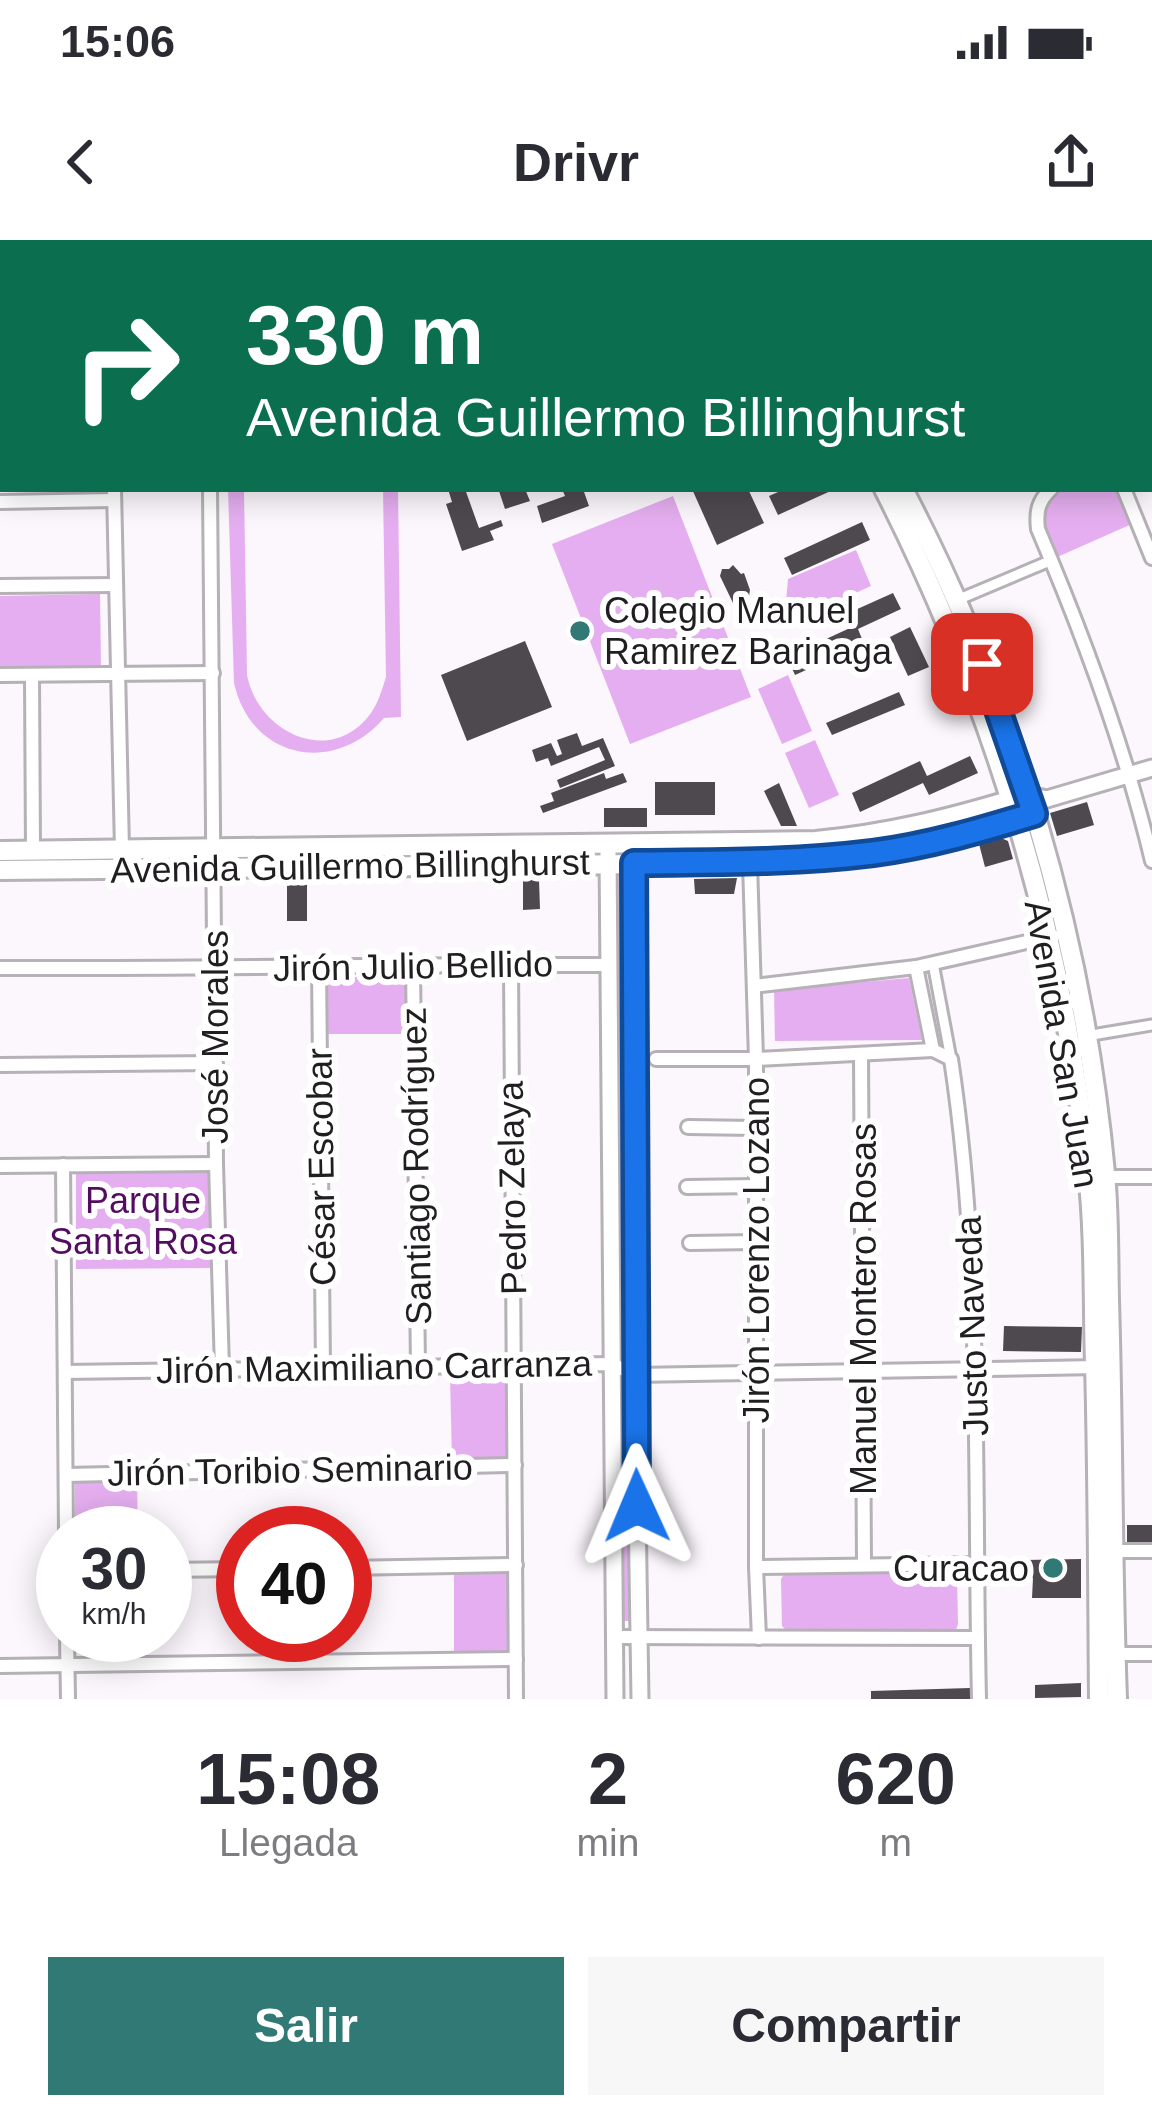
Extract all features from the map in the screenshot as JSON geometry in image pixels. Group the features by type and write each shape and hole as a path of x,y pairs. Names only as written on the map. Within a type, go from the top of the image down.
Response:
{"main road":[{"name":"Avenida San Juan","path":"885,492 1027,806"},
{"name":"Avenida San Juan","path":"904,492 957,600 995,696 1085,1036 1098,1109 1106,1177 1106,1551 1099,1699"},
{"name":"Avenida Guillermo Billinghurst","path":"0,870 214,858 633,853 874,836 1027,806"},
{"name":"Avenida Guillermo Billinghurst","path":"633,853 750,862 876,853 944,840 1027,806"},
{"name":"Avenida Guillermo Billinghurst","path":"0,851 122,850 214,858"},
{"name":"Avenida San Juan","path":"1057,935 1088,1177 1103,1366"},
{"name":"Avenida San Juan","path":"1106,1551 1117,1699"}],"street":[{"name":"José Morales","path":"210,492 222,1369"},
{"path":"1049,492 1036,517 1130,774 1152,862"},
{"path":"1125,492 1152,558"},
{"path":"6,498 114,495 122,850"},
{"path":"957,600 1052,560"},
{"path":"0,586 116,585"},
{"path":"0,675 213,673"},
{"path":"32,675 33,851"},
{"name":"Avenida Guillermo Billinghurst","path":"1027,806 1152,768"},
{"path":"608,853 615,1699"},
{"path":"633,853 640,1699"},
{"name":"Jirón Lorenzo Lozano","path":"750,862 756,1059 759,1638"},
{"path":"754,986 916,967 1057,935"},
{"path":"933,963 952,1059"},
{"name":"Pedro Zelaya","path":"511,964 516,1699"},
{"name":"Jirón Julio Bellido","path":"0,968 610,965"},
{"name":"César Escobar","path":"319,966 323,1368"},
{"name":"Santiago Rodríguez","path":"413,966 418,1366"},
{"path":"916,967 932,1050"},
{"path":"1085,1036 1152,1025"},
{"path":"656,1059 932,1050 952,1059"},
{"name":"Manuel Montero Rosas","path":"861,1054 865,1565"},
{"name":"Justo Naveda","path":"952,1059 969,1202 976,1370 979,1699"},
{"path":"0,1065 216,1063"},
{"path":"688,1127 756,1128"},
{"path":"0,1166 216,1164"},
{"path":"63,1166 66,1506"},
{"path":"1106,1177 1152,1177"},
{"path":"687,1187 756,1186"},
{"path":"690,1244 756,1242"},
{"name":"Jirón Maximiliano Carranza","path":"65,1372 612,1364 635,1375 1103,1366"},
{"name":"Jirón Toribio Seminario","path":"66,1474 515,1465"},
{"path":"1106,1551 1152,1551"},
{"path":"756,1567 976,1564"},
{"path":"372,1568 515,1565"},
{"path":"614,1637 977,1638"},
{"path":"1115,1654 1152,1654"},
{"path":"0,1666 516,1659"},
{"path":"67,1665 68,1699"}],"green space":[{"path":"228,492 244,492 247,675 254,696 281,727 317,740 355,730 371,713 383,687 383,492 398,492 401,717 384,718 342,748 297,751 258,729 243,709 234,683"},
{"path":"1058,492 1120,492 1134,523 1055,558 1043,520"},
{"path":"673,496 751,697 630,744 552,544"},
{"path":"856,550 871,586 784,625 788,579"},
{"path":"100,594 101,666 0,669 0,596"},
{"path":"788,675 812,731 782,744 758,689"},
{"path":"815,740 839,795 809,808 785,753"},
{"path":"615,873 624,874 627,1351 616,1351"},
{"path":"328,977 406,977 406,1034 328,1034"},
{"path":"909,978 922,1040 775,1041 774,990"},
{"name":"Parque Santa Rosa","path":"211,1172 211,1268 76,1269 76,1174"},
{"path":"507,1375 509,1459 452,1460 450,1377"},
{"path":"620,1386 630,1386 630,1621 621,1621"},
{"path":"137,1479 138,1506 75,1506 75,1480"},
{"path":"793,1571 951,1572 957,1577 956,1630 787,1631 782,1626 781,1579"},
{"path":"454,1573 511,1573 511,1654 454,1654"}],"building":[{"path":"449,492 466,492 479,528 501,520 503,526 490,531 494,540 462,551 446,504 452,502"},
{"path":"499,492 526,492 530,501 505,509"},
{"path":"563,492 584,492 589,506 542,523 537,506 565,496"},
{"path":"693,492 749,492 764,523 717,545"},
{"path":"778,492 828,492 778,515 769,496"},
{"path":"862,522 870,540 792,575 784,558"},
{"path":"733,565 744,573 750,590 749,596 733,603 720,576 722,569"},
{"path":"893,593 901,609 858,629 864,644 795,675 787,657 850,628 844,615"},
{"path":"910,627 929,667 908,676 890,637"},
{"path":"525,641 552,707 467,741 441,675"},
{"path":"899,692 905,705 832,735 826,723"},
{"path":"577,733 582,746 603,738 615,766 560,788 557,780 605,760 599,747 551,766 548,758 536,762 532,750 551,743 557,756 562,754 557,740"},
{"path":"970,756 978,773 929,795 923,783 860,812 852,793 920,761 927,776"},
{"path":"604,773 606,779 623,773 627,782 543,813 540,806 554,801 551,793"},
{"path":"655,782 715,782 715,815 655,815"},
{"path":"779,783 797,826 781,826 764,791"},
{"path":"1087,802 1094,825 1057,836 1050,813"},
{"path":"604,808 647,808 647,827 604,827"},
{"path":"1001,838 1008,841 1013,859 985,867 979,844"},
{"path":"737,878 734,894 695,894 694,879"},
{"path":"523,880 539,880 540,909 523,910"},
{"path":"287,882 307,882 307,921 287,921"},
{"path":"1004,1326 1082,1327 1081,1352 1003,1351"},
{"path":"1127,1525 1152,1525 1152,1542 1127,1542"},
{"path":"1081,1559 1081,1598 1032,1598 1033,1578 1025,1578 1025,1560"},
{"path":"1081,1683 1081,1697 1035,1698 1035,1685"},
{"path":"970,1688 970,1699 871,1699 871,1691"}],"place":[{"name":"Colegio Manuel Ramirez Barinaga","path":"580,631"},
{"name":"Curacao","path":"1053,1568"}],"route":[{"path":"637,1506 634,863 750,862 876,853 944,840 1034,814 982,664"}]}
